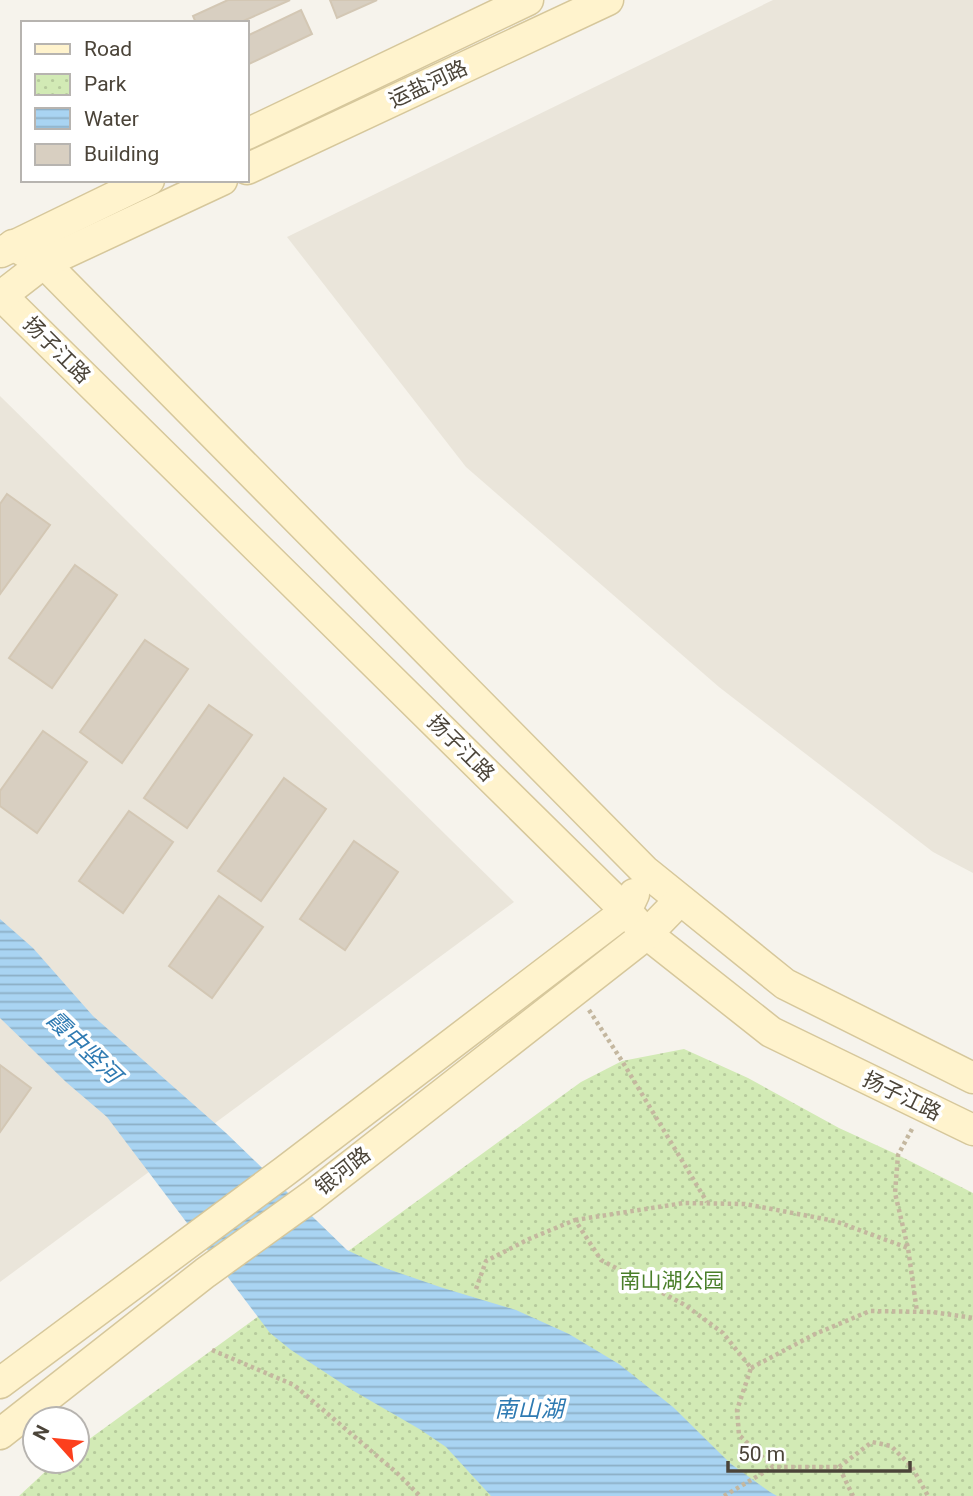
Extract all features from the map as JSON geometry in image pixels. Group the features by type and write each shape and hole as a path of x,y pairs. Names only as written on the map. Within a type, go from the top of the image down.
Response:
{"main road":[{"name":"运盐河路","path":"248,134 528,0"},
{"name":"运盐河路","path":"248,169 608,0"},
{"path":"7,249 145,182"},
{"path":"0,297 44,263 218,182"},
{"name":"扬子江路","path":"7,249 44,263 645,871 785,984 973,1078"},
{"name":"扬子江路","path":"0,297 647,934 771,1032 973,1130"},
{"name":"银河路","path":"0,1383 285,1171 626,911 645,871"},
{"name":"银河路","path":"0,1434 205,1273 312,1196 647,934 680,900"}],"path":[{"path":"575,989 622,1061 707,1203"},
{"path":"917,1312 908,1248 895,1193 898,1155 924,1106"},
{"path":"476,1289 486,1261 529,1239 575,1220 684,1203 745,1204 835,1222 908,1248"},
{"path":"575,1220 601,1260 685,1305 723,1333 751,1368"},
{"path":"773,1467 739,1435 737,1410 751,1368 815,1334 870,1311 917,1312 973,1318"},
{"path":"212,1350 295,1385 420,1496"},
{"path":"723,1496 773,1467 839,1467 872,1442 891,1446 912,1467 928,1496"},
{"path":"839,1467 853,1496"}],"shaded area":[{"path":"773,0 973,0 973,873 933,852 719,687 466,467 287,237"},
{"path":"0,396 514,902 0,1282"}],"green space":[{"name":"南山湖公园","path":"684,1049 748,1078 839,1128 973,1193 973,1496 19,1496 42,1475 91,1475 91,1438 581,1082 622,1061"}],"water":[{"name":"南山湖","path":"0,919 33,948 93,1016 226,1133 347,1250 385,1268 516,1310 569,1334 619,1364 673,1407 731,1464 777,1496 491,1496 446,1447 291,1350 270,1333 107,1117 66,1082 0,1018"}],"building":[{"path":"228,0 290,0 243,21 195,21 193,16"},
{"path":"330,0 377,0 337,18"},
{"path":"301,10 312,34 248,65 248,36"},
{"path":"7,494 50,525 0,594 0,504"},
{"path":"75,565 117,595 52,688 9,658"},
{"path":"145,640 188,669 122,763 80,732"},
{"path":"209,705 252,735 187,828 144,798"},
{"path":"43,731 87,762 37,833 0,806 0,791"},
{"path":"284,778 326,809 261,901 218,871"},
{"path":"129,811 173,842 123,913 79,881"},
{"path":"354,841 398,872 345,950 300,919"},
{"path":"219,896 263,927 212,998 169,966"},
{"path":"0,1065 31,1088 0,1132"}],"water label":[{"name":"霞中竖河","path":"84,1047"}]}
